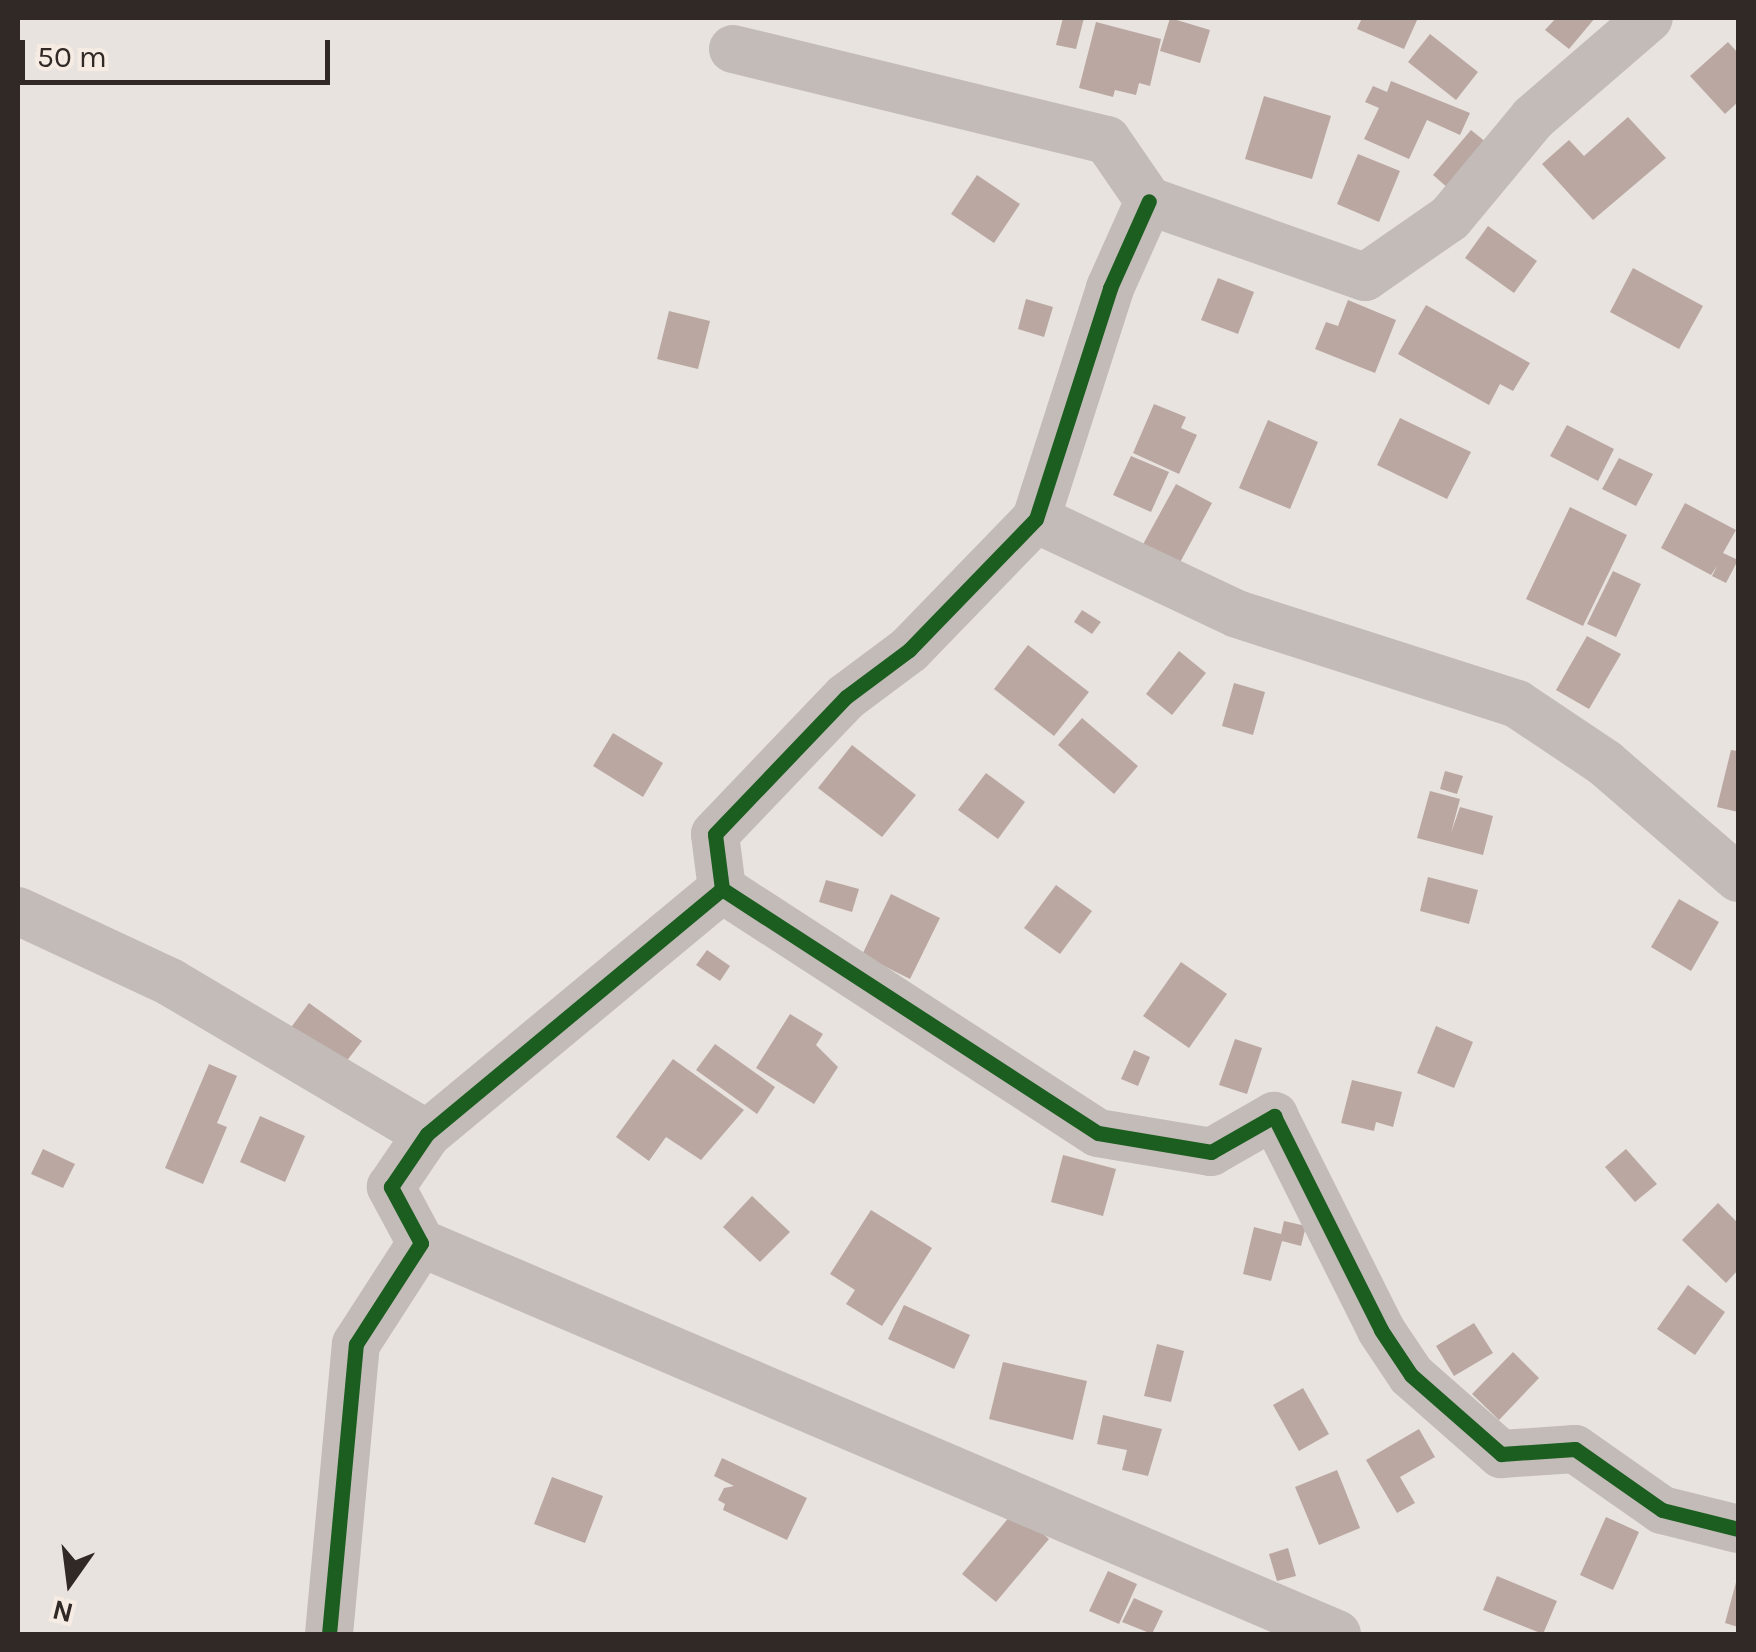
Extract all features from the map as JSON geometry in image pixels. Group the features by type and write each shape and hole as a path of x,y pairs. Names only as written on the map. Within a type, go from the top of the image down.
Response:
{"street":[{"path":"733,49 1106,140 1149,201 1364,276 1450,218 1532,118 1644,19"},
{"path":"1149,201 1110,288 1036,519 908,650 846,697 715,834 722,889 1098,1133 1212,1152 1274,1116 1381,1330 1411,1375 1501,1454 1575,1449 1662,1510 1738,1529"},
{"path":"1036,519 1237,614 1517,704 1605,762 1738,878"},
{"path":"722,889 427,1134 391,1187 420,1242 1337,1634"},
{"path":"18,911 170,982 427,1134"},
{"path":"329,1634 356,1344 420,1242"}],"building":[{"path":"1063,18 1084,18 1076,49 1056,45"},
{"path":"1170,18 1210,30 1200,63 1160,51"},
{"path":"1362,18 1418,18 1404,49 1357,29"},
{"path":"1556,18 1595,18 1569,49 1545,30"},
{"path":"1096,22 1161,39 1150,86 1139,83 1136,95 1115,90 1113,97 1079,88"},
{"path":"1430,34 1478,72 1456,100 1408,62"},
{"path":"1728,42 1738,53 1738,102 1725,114 1690,76"},
{"path":"1391,81 1470,113 1460,135 1427,120 1409,159 1364,139 1379,108 1365,102 1373,86 1387,92"},
{"path":"1264,96 1331,116 1312,179 1245,159"},
{"path":"1628,117 1666,158 1593,220 1542,164 1569,140 1584,156"},
{"path":"1471,130 1487,143 1448,188 1433,175"},
{"path":"1358,154 1400,171 1379,222 1337,204"},
{"path":"977,175 1020,204 994,243 951,214"},
{"path":"1488,226 1537,261 1514,293 1465,258"},
{"path":"1633,268 1703,306 1679,349 1610,312"},
{"path":"1218,278 1254,292 1238,334 1201,320"},
{"path":"1026,299 1053,307 1044,337 1018,329"},
{"path":"1348,300 1396,320 1375,373 1315,349 1326,322 1338,326"},
{"path":"1426,305 1530,363 1513,391 1500,384 1489,405 1398,354"},
{"path":"669,311 710,321 698,369 657,359"},
{"path":"1154,404 1186,417 1181,428 1197,435 1179,474 1133,453"},
{"path":"1400,418 1471,452 1447,499 1377,465"},
{"path":"1268,420 1318,442 1290,509 1239,488"},
{"path":"1567,425 1614,449 1598,481 1550,456"},
{"path":"1131,456 1169,472 1151,512 1113,495"},
{"path":"1619,458 1653,474 1636,506 1602,489"},
{"path":"1176,484 1212,503 1177,568 1141,548"},
{"path":"1685,503 1736,530 1723,553 1738,560 1726,583 1712,576 1717,566 1711,575 1661,548"},
{"path":"1570,507 1627,535 1583,626 1526,599"},
{"path":"1613,571 1641,584 1616,637 1587,624"},
{"path":"1082,610 1101,622 1092,634 1074,622"},
{"path":"1587,636 1621,654 1589,709 1556,690"},
{"path":"1028,645 1089,692 1054,736 994,689"},
{"path":"1179,651 1206,673 1172,715 1146,694"},
{"path":"1234,683 1265,692 1253,735 1222,726"},
{"path":"1082,718 1138,766 1114,794 1058,745"},
{"path":"613,733 663,763 643,797 593,766"},
{"path":"852,745 916,795 882,837 818,788"},
{"path":"1731,750 1738,751 1738,812 1717,807"},
{"path":"1445,771 1463,776 1457,794 1440,789"},
{"path":"986,773 1025,802 998,839 958,810"},
{"path":"1430,791 1460,799 1451,833 1460,807 1493,816 1483,855 1417,838"},
{"path":"1428,877 1478,890 1469,924 1420,911"},
{"path":"826,880 859,889 852,912 819,902"},
{"path":"1056,885 1092,911 1060,954 1024,928"},
{"path":"891,894 940,918 910,979 862,955"},
{"path":"1679,899 1719,922 1691,971 1651,947"},
{"path":"707,950 730,966 720,981 696,965"},
{"path":"1181,962 1227,994 1189,1048 1143,1016"},
{"path":"309,1003 362,1041 336,1075 284,1037"},
{"path":"790,1014 823,1034 816,1045 838,1067 814,1104 756,1068"},
{"path":"1436,1026 1473,1042 1454,1088 1417,1073"},
{"path":"1235,1039 1262,1048 1247,1094 1219,1085"},
{"path":"715,1044 775,1087 757,1114 696,1070"},
{"path":"1134,1050 1150,1057 1138,1086 1121,1079"},
{"path":"673,1059 744,1110 701,1160 666,1137 649,1161 616,1137"},
{"path":"209,1064 237,1076 217,1123 227,1127 203,1184 165,1168"},
{"path":"1352,1080 1402,1092 1393,1127 1376,1122 1374,1131 1341,1123"},
{"path":"260,1116 305,1136 285,1182 240,1162"},
{"path":"43,1149 75,1164 63,1188 31,1174"},
{"path":"1626,1149 1657,1184 1635,1202 1605,1167"},
{"path":"1063,1155 1116,1169 1103,1216 1051,1202"},
{"path":"752,1196 790,1232 760,1262 723,1227"},
{"path":"1718,1203 1738,1223 1738,1270 1726,1283 1682,1240"},
{"path":"871,1210 932,1248 882,1326 846,1304 855,1290 830,1274"},
{"path":"1284,1221 1306,1226 1301,1246 1282,1241 1271,1281 1243,1274 1254,1227 1281,1234"},
{"path":"1688,1285 1725,1312 1695,1355 1657,1329"},
{"path":"904,1305 970,1335 954,1369 888,1339"},
{"path":"1474,1323 1493,1353 1454,1376 1436,1346"},
{"path":"1157,1344 1184,1351 1171,1402 1144,1396"},
{"path":"1513,1352 1539,1378 1499,1420 1472,1394"},
{"path":"1003,1362 1087,1381 1073,1440 989,1419"},
{"path":"1303,1388 1329,1434 1299,1451 1273,1405"},
{"path":"1103,1415 1162,1429 1148,1476 1122,1470 1127,1450 1097,1444"},
{"path":"1419,1429 1435,1457 1400,1477 1415,1503 1397,1513 1366,1460"},
{"path":"722,1458 807,1498 787,1540 723,1510 725,1504 718,1500 724,1488 734,1486 714,1476"},
{"path":"1337,1470 1360,1528 1319,1545 1295,1487"},
{"path":"552,1477 603,1496 585,1543 534,1524"},
{"path":"1015,1510 1049,1539 996,1602 962,1574"},
{"path":"1606,1517 1639,1532 1613,1590 1580,1575"},
{"path":"1288,1548 1296,1576 1277,1581 1269,1554"},
{"path":"1108,1571 1137,1584 1119,1624 1089,1611"},
{"path":"1738,1575 1738,1627 1725,1623"},
{"path":"1497,1576 1557,1601 1543,1634 1483,1610"},
{"path":"1134,1598 1163,1611 1152,1634 1122,1622"}],"cycle path":[{"path":"329,1634 356,1344 421,1243 391,1187 427,1134 722,889 715,834 846,697 909,650 1036,519 1110,288 1149,201"},
{"path":"722,889 1098,1133 1211,1152 1274,1116 1381,1330 1411,1375 1501,1454 1575,1449 1662,1510 1738,1529"}]}
